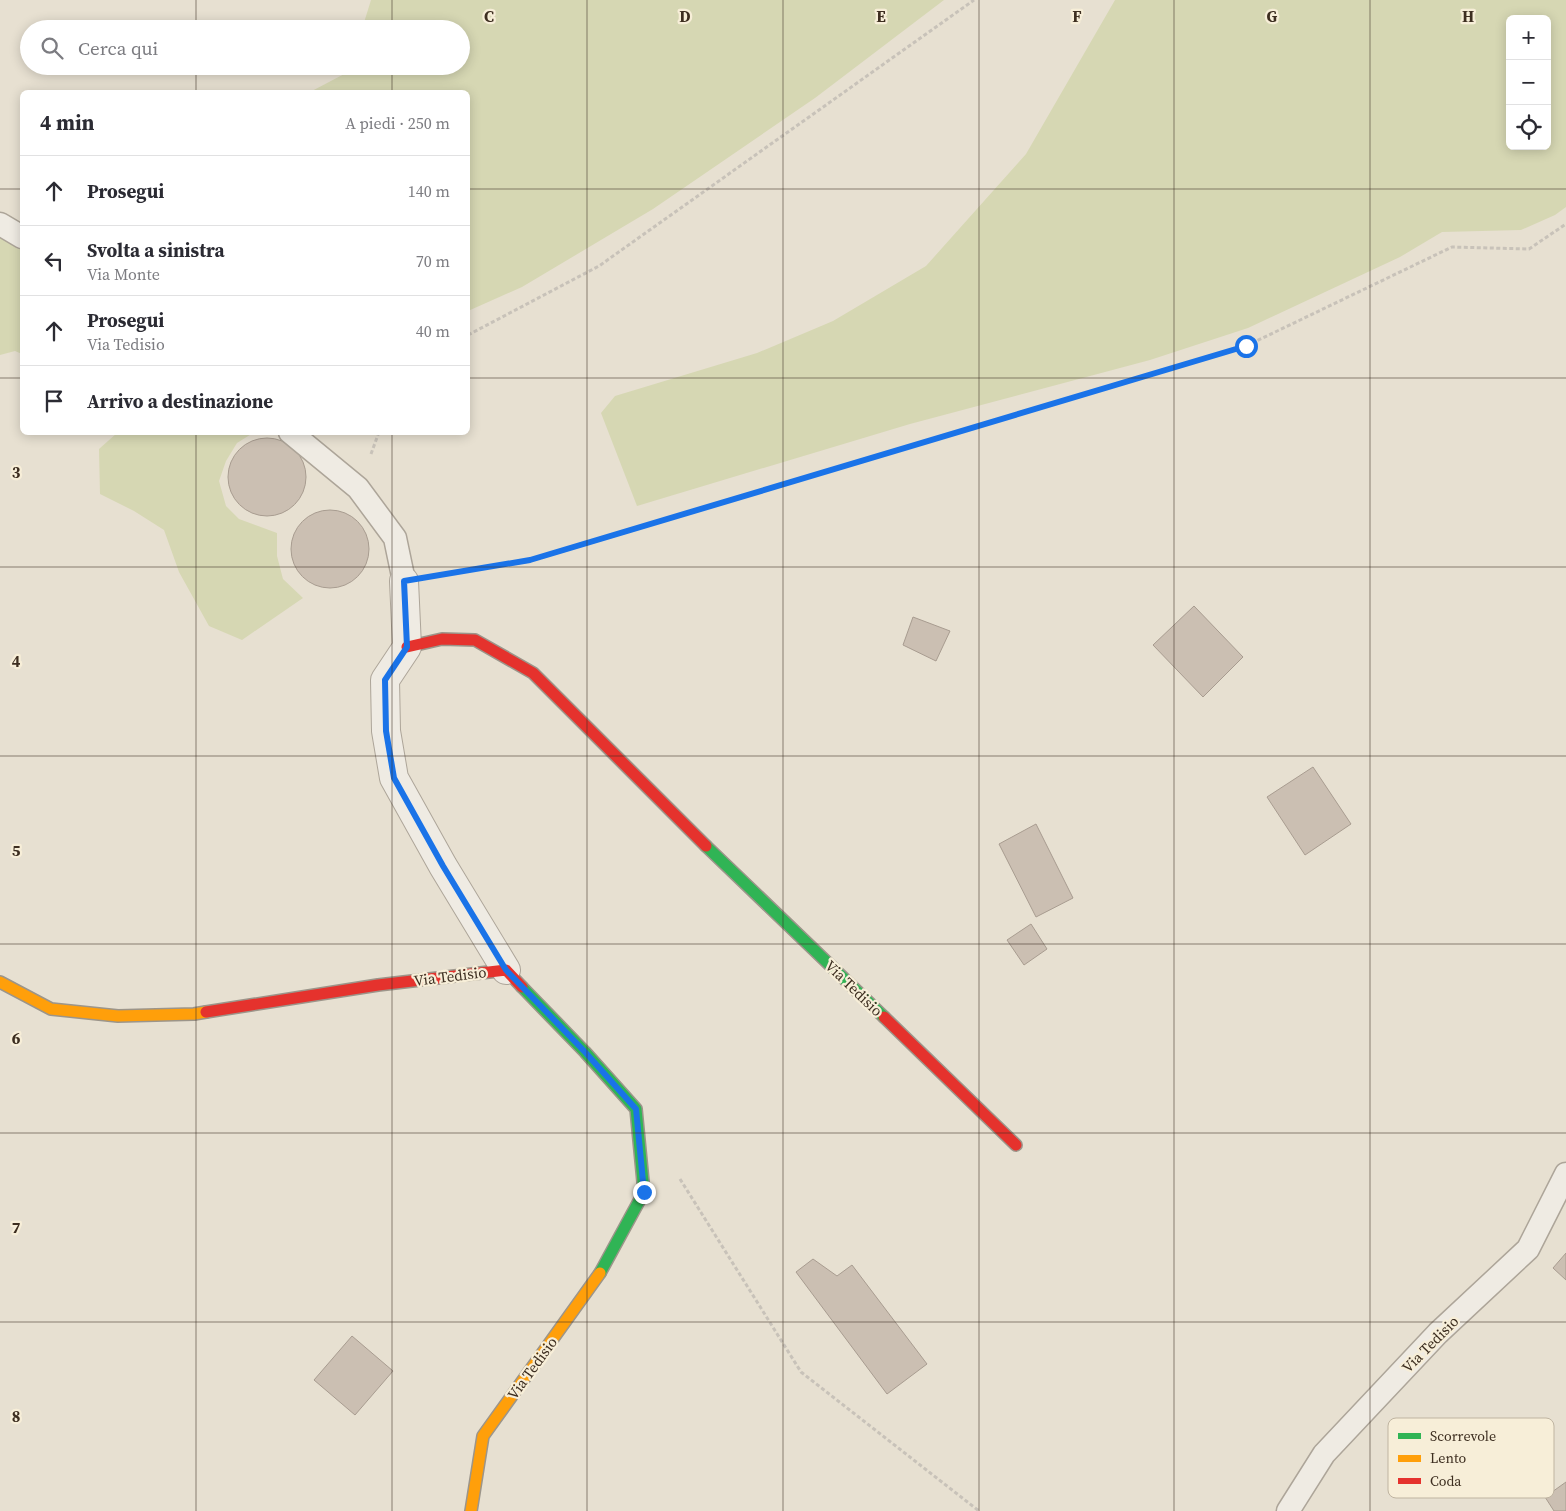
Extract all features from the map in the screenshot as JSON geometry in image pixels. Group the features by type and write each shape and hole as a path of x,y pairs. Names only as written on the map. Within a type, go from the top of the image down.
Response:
{"street":[{"path":"404,581 407,647 385,680 386,731 394,778 443,866 506,970"},
{"name":"Via Tedisio","path":"407,647 442,639 476,640 533,673 710,849 1016,1145"},
{"name":"Via Tedisio","path":"0,982 51,1009 118,1016 194,1014 378,985 506,970 585,1052 636,1109 644,1192 606,1265 483,1436 471,1511"}],"lane":[{"path":"0,224 20,236"},
{"path":"294,435 358,488 395,538 404,581"},
{"name":"Via Tedisio","path":"1288,1511 1324,1454 1438,1334 1528,1250 1566,1174"}],"path":[{"path":"470,334 599,266 974,0"},
{"path":"404,581 530,560 1246,346 1452,247 1529,249 1566,224"},
{"path":"677,1175 801,1372 979,1511"}],"green space":[{"path":"371,0 944,0 815,98 653,209 522,287 470,310 470,90 314,90 342,75 470,75 470,20 365,20"},
{"path":"1115,0 1566,0 1566,207 1555,215 1521,230 1442,232 1400,257 1248,328 1150,360 910,424 637,506 601,413 615,396 757,353 833,321 926,266 1026,154"},
{"path":"0,235 20,248 20,353 15,351 0,355"},
{"path":"115,435 250,435 237,443 226,461 219,481 226,506 239,519 277,533 277,556 283,579 303,598 242,640 209,626 179,572 164,530 134,511 100,494 99,449"}],"building":[{"path":"267,438 282,441 295,449 303,462 306,477 303,492 295,505 282,513 267,516 252,513 239,505 231,492 228,477 231,462 239,449 252,441"},
{"path":"330,510 345,513 362,527 366,534 369,549 366,564 352,581 345,585 330,588 315,585 298,571 294,564 291,549 294,534 308,517 315,513"},
{"path":"1194,606 1243,657 1203,697 1153,645"},
{"path":"913,617 950,631 936,661 903,645"},
{"path":"1313,767 1351,824 1305,855 1267,797"},
{"path":"1036,824 1073,898 1036,917 999,844"},
{"path":"1031,924 1047,949 1024,965 1007,940"},
{"path":"1566,1253 1566,1280 1553,1268"},
{"path":"813,1259 837,1276 852,1265 927,1364 887,1394 796,1272"},
{"path":"352,1336 393,1371 355,1415 314,1380"},
{"path":"1566,1482 1566,1511 1554,1511 1546,1498 1554,1498 1554,1491"}],"traffic: fast":[{"path":"706,846 884,1017"},
{"path":"522,987 585,1052 636,1109 644,1192 600,1273"}],"traffic: slow":[{"path":"0,982 51,1009 118,1016 206,1012"},
{"path":"471,1511 483,1436 600,1273"}],"traffic: jam":[{"path":"407,647 442,639 475,640 533,673 706,846"},
{"path":"206,1012 378,985 506,970 522,987"},
{"path":"884,1017 1016,1145"}],"route":[{"path":"644,1192 636,1109 585,1052 506,970 443,866 394,778 386,731 385,680 407,647 404,581 530,560 1246,346"}]}
